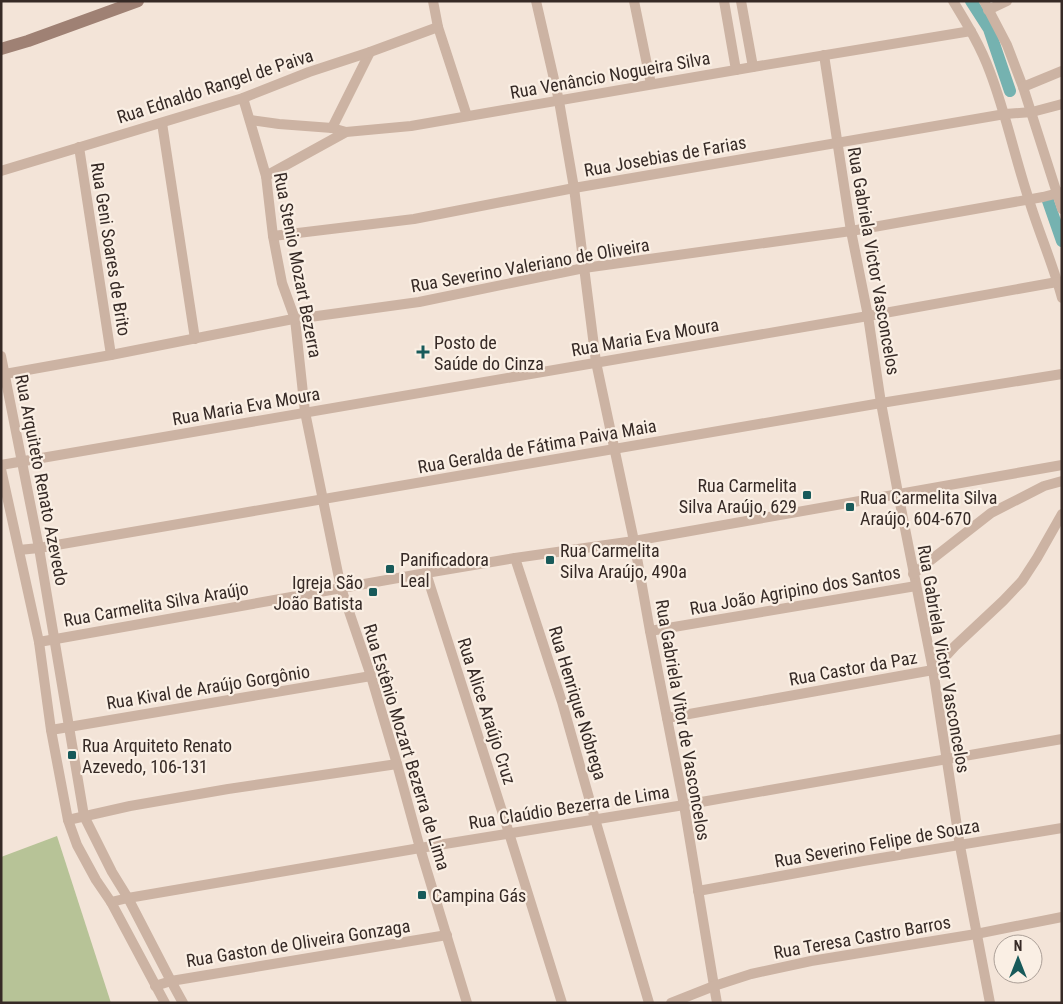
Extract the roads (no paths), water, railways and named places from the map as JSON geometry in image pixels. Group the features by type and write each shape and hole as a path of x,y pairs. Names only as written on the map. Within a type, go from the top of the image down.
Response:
{"main road":[{"path":"1,49 138,1"}],"street":[{"path":"433,1 438,27 468,116"},
{"name":"Rua Gabriela Vitor de Vasconcelos","path":"536,1 559,101 574,188 596,362 634,541 684,805 718,1003"},
{"path":"634,1 651,84"},
{"path":"724,1 736,70"},
{"path":"741,1 752,67"},
{"path":"953,1 990,71 1005,114 1028,200 1062,298"},
{"path":"1007,1 986,6 1007,45 1024,87 1059,193 1062,209"},
{"name":"Rua Ednaldo Rangel de Paiva","path":"1,171 243,98 309,72 438,27"},
{"name":"Rua Venâncio Nogueira Silva","path":"266,176 346,132 411,126 970,31"},
{"path":"332,128 370,52"},
{"name":"Rua Gabriela Victor Vasconcelos","path":"824,55 851,231 868,316 881,403 933,670 960,846 990,1003"},
{"path":"1024,87 1062,71"},
{"name":"Rua Stenio Mozart Bezerra","path":"243,98 266,176 273,236 282,283 296,319 306,412 322,499"},
{"name":"Rua Josebias de Farias","path":"273,236 414,219 574,188 838,142 1005,114 1032,112 1062,104"},
{"path":"250,120 332,128 346,132"},
{"path":"162,123 195,339"},
{"name":"Rua Geni Soares de Brito","path":"79,147 111,355"},
{"name":"Rua Severino Valeriano de Oliveira","path":"5,374 296,319 419,302 584,268 851,231 1059,193"},
{"name":"Rua Maria Eva Moura","path":"1,465 1057,282"},
{"name":"Rua Arquiteto Renato Azevedo","path":"1,356 39,548 84,816 183,1003"},
{"name":"Rua Geralda de Fátima Paiva Maia","path":"19,550 615,450 881,403 1062,374"},
{"name":"Rua Carmelita Silva Araújo","path":"39,642 426,573 634,541 1062,465"},
{"name":"Rua Arquiteto Renato Azevedo","path":"1,469 39,642 51,730 68,820 77,845 96,880 111,902 164,1003"},
{"path":"913,574 991,513 1044,486 1062,481"},
{"name":"Rua Estênio Mozart Bezerra de Lima","path":"322,499 341,588 371,676 467,1003"},
{"name":"Rua Castor da Paz","path":"667,718 933,670 1022,581 1062,514"},
{"name":"Rua Henrique Nóbrega","path":"515,558 562,702 649,1003"},
{"name":"Rua Alice Araújo Cruz","path":"426,573 562,1003"},
{"name":"Rua João Agripino dos Santos","path":"650,631 916,586"},
{"name":"Rua Kival de Araújo Gorgônio","path":"51,730 371,676"},
{"name":"Rua Claúdio Bezerra de Lima","path":"111,902 1062,739"},
{"path":"68,820 130,806 228,789 397,764"},
{"name":"Rua Severino Felipe de Souza","path":"698,891 1062,828"},
{"name":"Rua Teresa Castro Barros","path":"671,1003 751,974 811,961 1062,918"},
{"name":"Rua Gaston de Oliveira Gonzaga","path":"155,986 170,981 447,935"}],"waterway":[{"path":"971,1 989,29 1010,91"},
{"path":"1047,198 1062,241"}],"place":[{"name":"Posto de Saúde do Cinza","path":"423,352"},
{"name":"Rua Carmelita Silva Araújo, 629","path":"807,495"},
{"name":"Rua Carmelita Silva Araújo, 604-670","path":"850,507"},
{"name":"Rua Carmelita Silva Araújo, 490a","path":"550,560"},
{"name":"Panificadora Leal","path":"390,569"},
{"name":"Igreja São João Batista","path":"373,592"},
{"name":"Rua Arquiteto Renato Azevedo, 106-131","path":"72,755"},
{"name":"Campina Gás","path":"422,895"}]}
